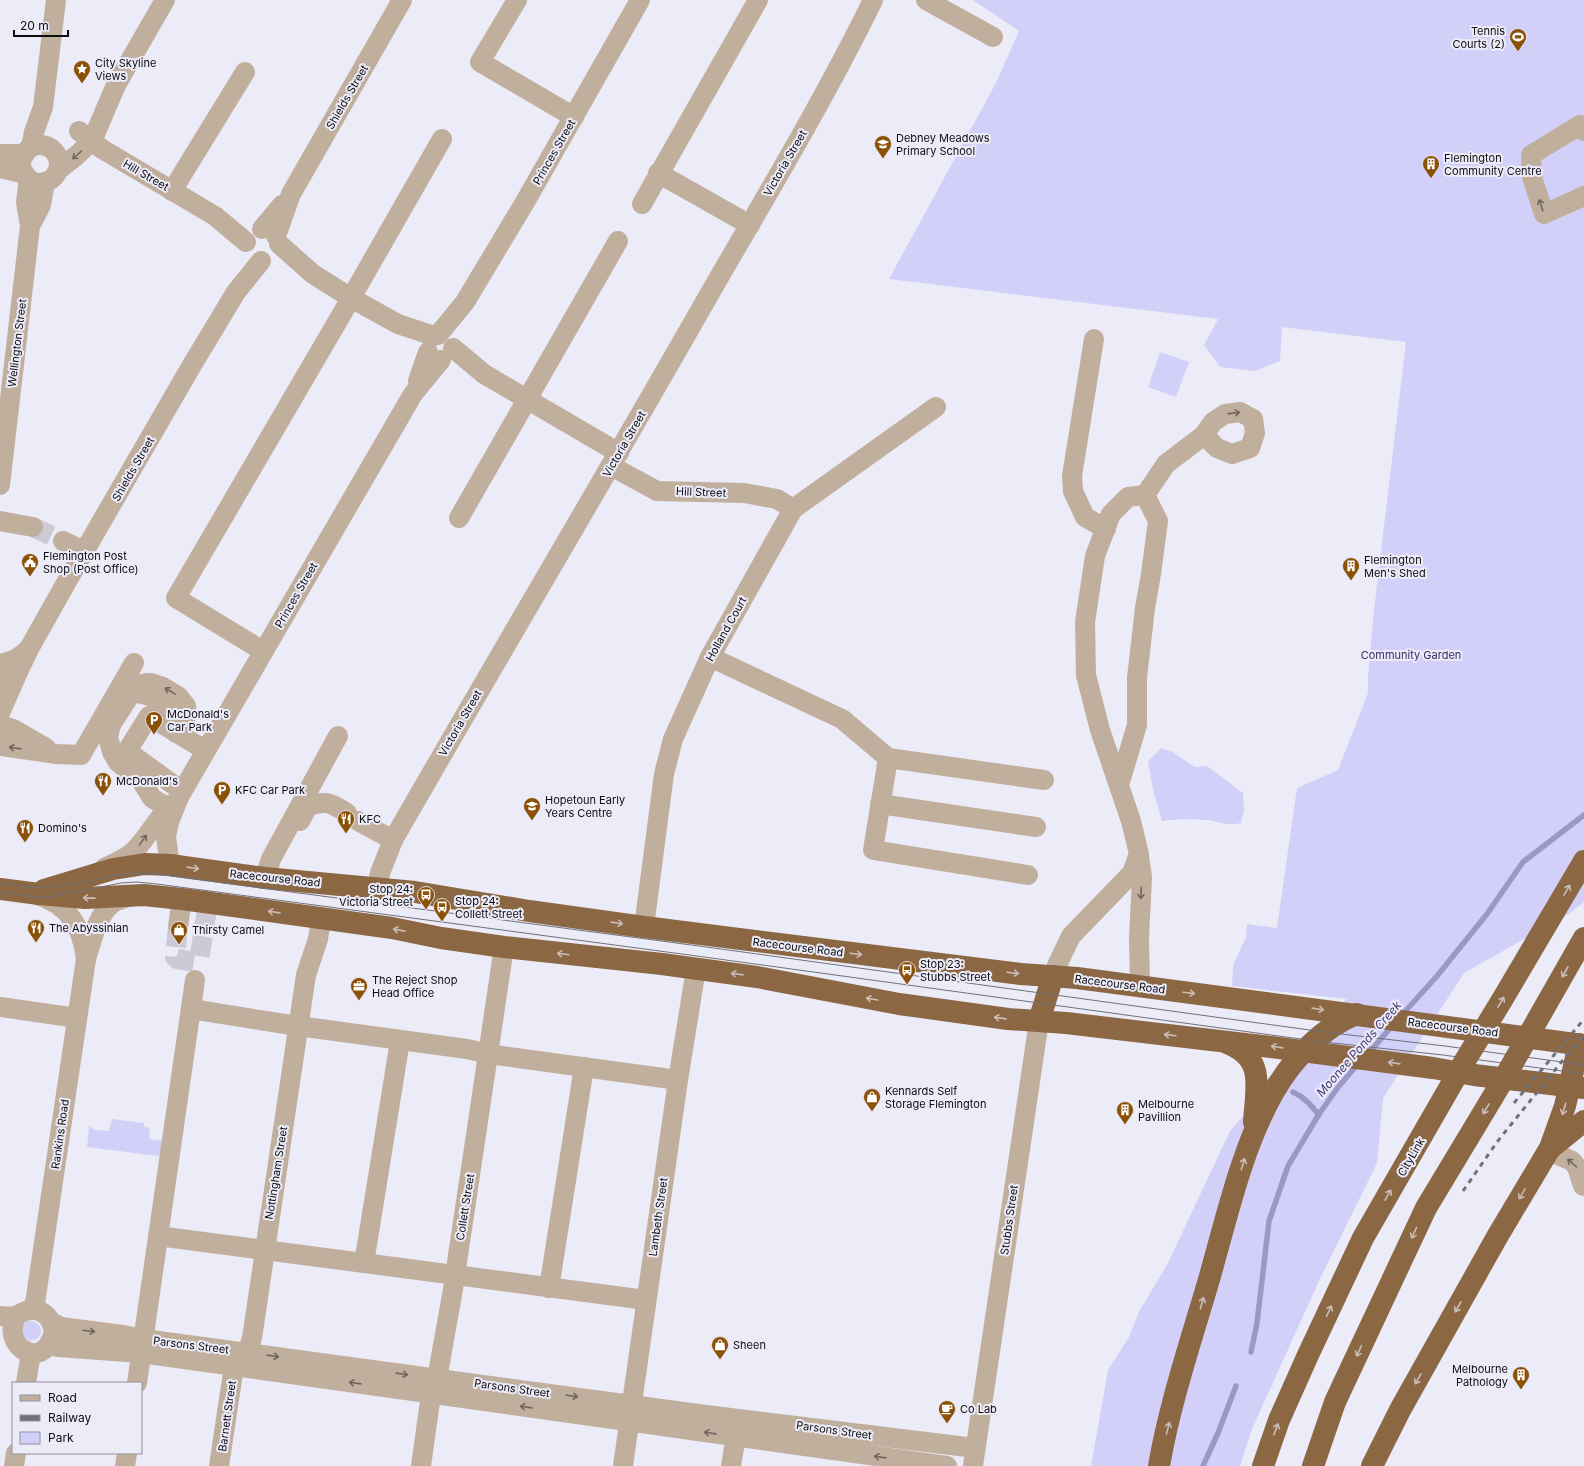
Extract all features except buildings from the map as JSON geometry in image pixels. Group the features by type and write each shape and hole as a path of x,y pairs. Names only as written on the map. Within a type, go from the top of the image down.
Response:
{"highway":[{"name":"CityLink","path":"1262,1466 1308,1355 1364,1238 1466,1059 1584,861"},
{"name":"Racecourse Road","path":"8,890 46,890 88,876 122,867 145,864 170,865 272,879 415,892 529,911 644,927 1021,974 1077,978 1582,1044"},
{"path":"8,890 85,898 144,896 182,899 392,928 441,938 504,947 757,977 899,1004 1223,1041 1433,1068 1474,1075 1577,1087"},
{"path":"696,969 701,934"},
{"path":"1313,1466 1335,1402 1426,1208 1503,1081 1584,938"},
{"name":"Stubbs Street","path":"1039,1021 1053,976"},
{"path":"1160,1466 1175,1400 1232,1198 1264,1093 1310,1052 1320,1035 1335,1025 1357,1014"},
{"path":"1223,1041 1238,1047 1250,1058 1264,1093"},
{"path":"1372,1466 1400,1410 1547,1153 1577,1087 1582,1044"},
{"path":"1547,1153 1584,1121"}],"street":[{"path":"39,176 21,164 40,150 43,107 56,0"},
{"path":"0,168 39,176 76,156 85,136 165,0"},
{"name":"Shields Street","path":"0,713 30,647 84,551 236,292 402,0"},
{"path":"517,0 480,62 574,117"},
{"name":"Princes Street","path":"88,876 123,859 132,852 171,801 205,750 574,117 640,0"},
{"path":"642,204 658,173 758,0"},
{"name":"Victoria Street","path":"377,888 380,873 393,840 750,225 812,116 873,0"},
{"path":"926,0 993,37"},
{"path":"172,190 245,72"},
{"path":"1584,131 1580,125 1531,155 1532,177 1544,214 1584,196"},
{"path":"0,154 40,150 85,136"},
{"name":"Hill Street","path":"85,136 102,149 351,298 439,347 526,399 615,459 657,490 744,493 777,499 793,509"},
{"path":"263,651 176,598 442,139"},
{"path":"39,176 58,159 40,150"},
{"path":"658,173 750,225"},
{"name":"Wellington Street","path":"0,484 30,226 41,206 39,176"},
{"path":"459,518 618,241"},
{"path":"1094,339 1072,476 1073,491 1085,517 1106,529"},
{"name":"Holland Court","path":"644,927 664,774 673,739 710,657 793,509 936,407"},
{"path":"1145,495 1166,464 1204,435"},
{"path":"1140,986 1139,938 1142,877 1139,854 1131,821 1100,730 1086,675 1085,622 1095,556 1111,514 1128,496 1145,495"},
{"path":"1119,785 1137,725 1138,678 1145,608 1158,521 1145,495"},
{"path":"0,521 33,527"},
{"path":"63,541 84,551"},
{"name":"Shields Street","path":"0,664 19,658 24,655 30,647"},
{"path":"710,657 842,719 888,758 1044,780"},
{"path":"81,755 134,663"},
{"path":"0,683 12,679 18,672"},
{"path":"171,801 120,752 108,737 109,729 132,692 142,683 151,683 163,687 178,696 186,706 187,712 179,727"},
{"path":"0,746 57,754 81,755 120,752 149,716 179,727 205,750"},
{"path":"0,725 13,729 57,754"},
{"path":"272,879 271,860 338,736"},
{"path":"120,752 122,765 171,801"},
{"path":"888,758 873,850 1028,875"},
{"name":"Princes Street","path":"170,865 166,837 171,801"},
{"path":"272,879 308,806 321,802 330,803 393,840"},
{"path":"880,804 1036,827"},
{"path":"1053,976 1071,936 1132,873 1139,854"},
{"name":"Rankins Road","path":"8,890 46,898 66,911 80,931 86,959"},
{"name":"Rankins Road","path":"17,1314 77,1018 86,959 98,925 107,909 116,901 130,896"},
{"path":"178,927 182,899"},
{"name":"Nottingham Street","path":"240,1359 252,1338 306,975 318,939 314,917"},
{"name":"Collett Street","path":"421,1466 434,1386 455,1275 504,947"},
{"name":"Lambeth Street","path":"623,1466 678,1080 696,969"},
{"path":"137,1382 195,980"},
{"path":"0,1008 77,1018"},
{"path":"190,1009 400,1041 467,1049 488,1054 678,1080"},
{"name":"Stubbs Street","path":"974,1457 1039,1021"},
{"path":"364,1263 400,1041"},
{"path":"549,1288 584,1067"},
{"path":"1547,1153 1572,1161 1577,1167 1583,1186 1584,1183"},
{"path":"158,1236 646,1300"},
{"path":"41,1312 47,1316 51,1322 53,1333 49,1344 44,1349 31,1353 19,1349 6,1337 17,1314 41,1312"},
{"name":"Parsons Street","path":"51,1322 61,1327 124,1335 142,1346"},
{"name":"Parsons Street","path":"49,1344 58,1347 142,1346 631,1413 974,1457"},
{"path":"26,1382 31,1353"},
{"name":"Barnett Street","path":"219,1466 240,1359"},
{"path":"731,1466 737,1427"},
{"name":"Parsons Street","path":"737,1427 947,1466"},
{"path":"14,1466 16,1454"},
{"path":"125,1466 127,1454"}],"green space":[{"name":"Community Garden","path":"973,0 1584,0 1584,902 1570,913 1464,973 1383,1098 1377,1163 1318,1283 1252,1429 1240,1466 1091,1466 1108,1370 1129,1337 1139,1312 1168,1263 1230,1131 1347,999 1232,986 1233,966 1246,937 1247,924 1277,928 1297,788 1338,770 1368,693 1368,675 1374,610 1406,342 1282,327 1280,361 1255,371 1220,367 1204,345 1218,319 889,279 996,83 1019,31"},
{"path":"1160,352 1189,362 1176,397 1148,387"},
{"path":"1161,748 1172,752 1195,767 1207,766 1243,793 1244,810 1241,823 1228,824 1195,819 1162,821 1153,790 1148,761"},
{"path":"112,1119 144,1123 144,1127 150,1128 149,1139 168,1141 166,1157 87,1147 89,1126 95,1130 109,1131"},
{"path":"31,1321 38,1324 41,1331 38,1338 31,1341 24,1338 21,1331 24,1324"}],"waterway":[{"name":"Moonee Ponds Creek","path":"1401,1016 1437,976 1487,914 1523,862 1584,815"},
{"name":"Moonee Ponds Creek","path":"1367,1055 1393,1025"},
{"name":"Moonee Ponds Creek","path":"1251,1352 1257,1323 1269,1221 1288,1166 1319,1114 1339,1086 1358,1064"},
{"path":"1293,1092 1301,1096 1319,1115"},
{"name":"Moonee Ponds Creek","path":"1203,1466 1218,1433 1236,1386"}],"tunnel":[{"path":"33,527 63,541"},
{"path":"178,927 175,957 177,959 197,962 199,960 208,903"}],"tram line":[{"path":"0,883 39,888 124,874 148,873 699,946 1324,1032 1445,1046 1584,1065"},
{"path":"0,892 35,897 50,897 121,883 137,882 157,884 697,956 1315,1041 1443,1055 1584,1074"}],"railway":[{"path":"1514,1103 1584,1019"},
{"path":"1463,1191 1497,1142 1584,1034"}],"place":[{"name":"Tennis Courts (2)","path":"1518,52"},
{"name":"City Skyline Views","path":"82,84"},
{"name":"Debney Meadows Primary School","path":"883,159"},
{"name":"Flemington Community Centre","path":"1431,179"},
{"name":"Flemington Post Shop (Post Office)","path":"30,577"},
{"name":"Flemington Men's Shed","path":"1351,581"},
{"name":"McDonald's Car Park","path":"154,735"},
{"name":"McDonald's","path":"103,796"},
{"name":"KFC Car Park","path":"222,805"},
{"name":"Hopetoun Early Years Centre","path":"532,821"},
{"name":"KFC","path":"346,834"},
{"name":"Domino's","path":"25,843"},
{"name":"Stop 24: Victoria Street","path":"426,910"},
{"name":"Stop 24: Collett Street","path":"442,922"},
{"name":"The Abyssinian","path":"36,943"},
{"name":"Thirsty Camel","path":"179,945"},
{"name":"Stop 23: Stubbs Street","path":"907,985"},
{"name":"The Reject Shop Head Office","path":"359,1001"},
{"name":"Kennards Self Storage Flemington","path":"872,1112"},
{"name":"Melbourne Pavillion","path":"1125,1125"},
{"name":"Sheen","path":"720,1360"},
{"name":"Melbourne Pathology","path":"1521,1390"},
{"name":"Co Lab","path":"947,1424"}]}
